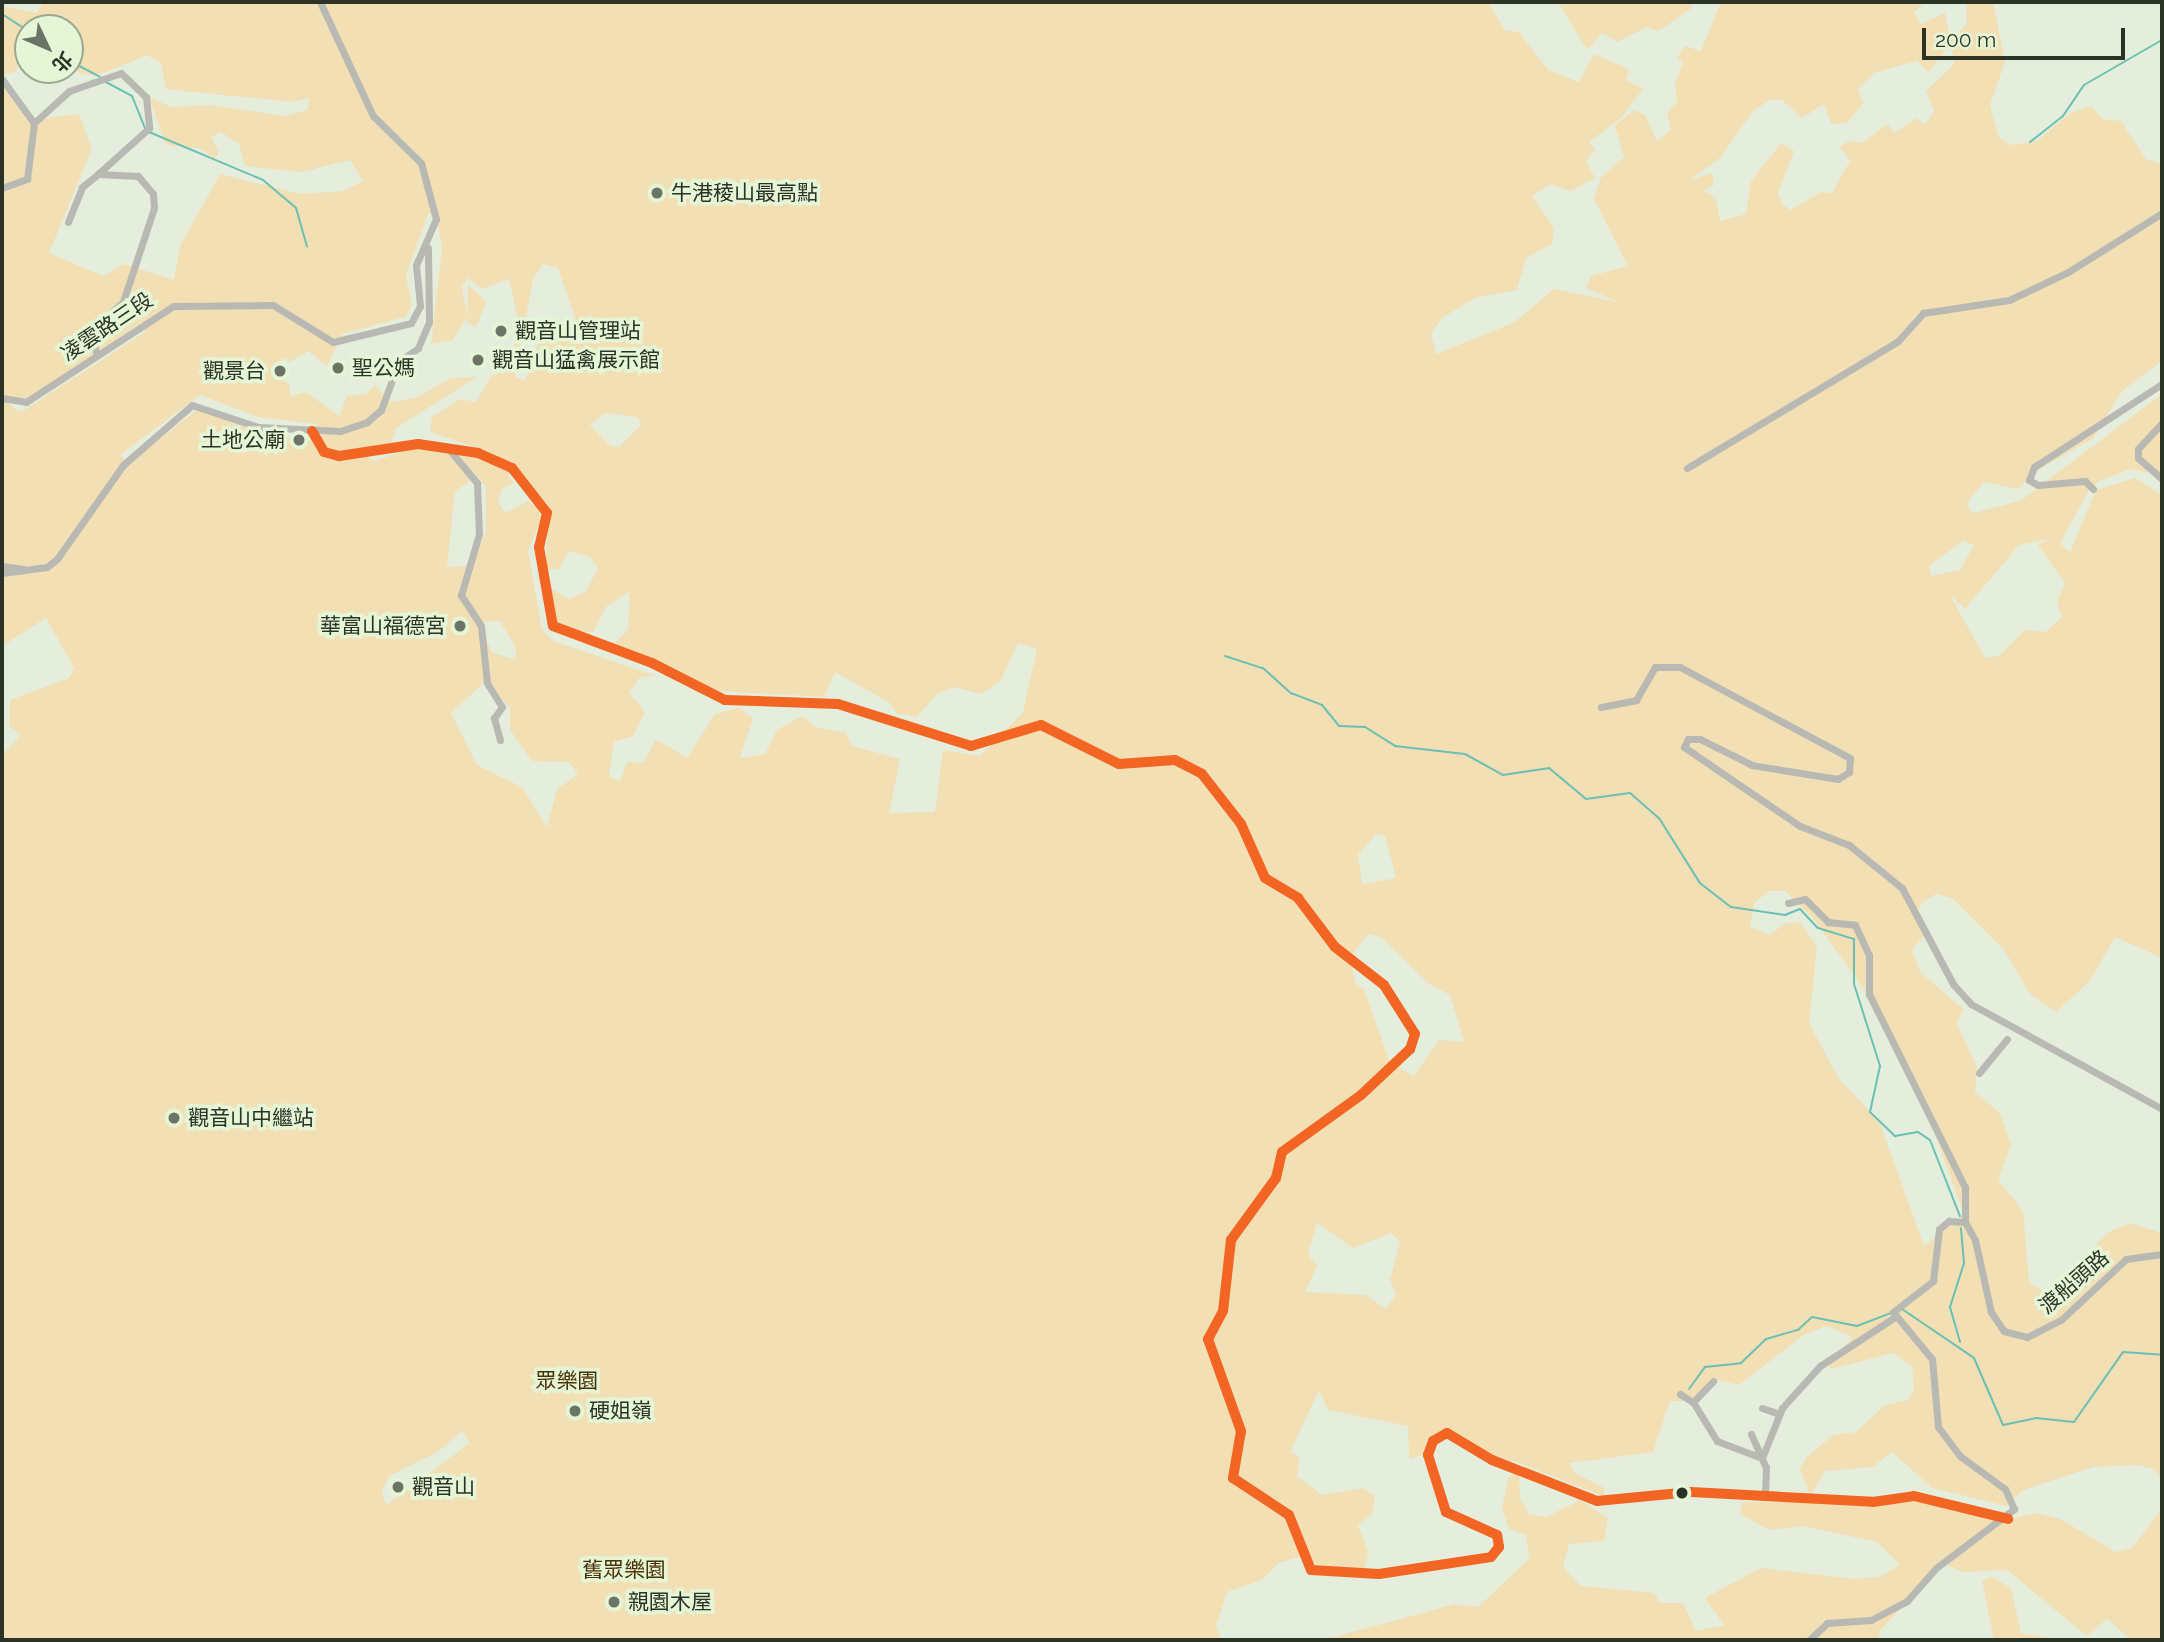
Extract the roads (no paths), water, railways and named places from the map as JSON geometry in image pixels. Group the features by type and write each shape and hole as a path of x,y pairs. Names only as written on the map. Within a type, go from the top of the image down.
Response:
{"street":[{"path":"2,573 32,570 57,559 122,465 182,410 204,406 258,427 312,431 353,428 381,410 399,361 418,348 429,322 428,247 436,219 421,163 373,116 320,2"},
{"path":"2,188 27,179 34,123 69,91 98,85 121,73 130,76 146,97 146,131 82,187 68,222"},
{"path":"2,79 34,123"},
{"path":"97,354 89,332 123,302 155,208 153,194 138,176 98,174"},
{"path":"1687,468 1898,341 1923,313 2008,300 2068,272 2162,213"},
{"name":"凌雲路三段","path":"2,398 26,402 173,306 273,306 333,342 402,331 421,306 416,265 428,247"},
{"path":"2093,489 2085,481 2038,485 2029,480 2034,467 2162,384"},
{"path":"2162,423 2138,449 2138,458 2162,480"},
{"path":"312,431 324,452 351,458 418,443 447,446 499,460 545,507 539,547 547,615 569,636 618,649 739,704 838,704 971,746 1041,724 1119,764 1175,760 1192,767 1241,824 1265,878 1297,898 1325,937 1384,985 1405,1012 1415,1034 1410,1049 1283,1152 1276,1178 1231,1240 1223,1311 1208,1339 1241,1431 1233,1478 1289,1515 1311,1570 1379,1574 1491,1557 1499,1547 1497,1535 1446,1511 1428,1455 1433,1441 1447,1433 1492,1460 1597,1501 1691,1492 1873,1502 1914,1496 2008,1518"},
{"path":"447,446 477,483 479,534 461,595 481,626 487,683 502,707 494,718 500,740"},
{"path":"2,566 32,570"},
{"path":"1601,707 1636,700 1655,667 1680,667 1850,758 1849,772 1838,779 1752,765 1700,739 1688,739 1684,747 1800,826 1849,845 1902,888 1953,984 1971,1004 2162,1109"},
{"path":"1762,1458 1779,1414 1820,1366 1894,1315 1933,1281 1939,1229 1949,1221 1965,1222 1965,1187 1869,994 1869,955 1855,925 1828,922 1805,899 1788,903"},
{"path":"1979,1073 2007,1040"},
{"name":"渡船頭路","path":"1965,1222 1975,1240 1991,1312 2004,1331 2027,1337 2062,1320 2126,1259 2162,1254"},
{"path":"1809,1640 1827,1623 1871,1620 1907,1601 1936,1568 2008,1518 2014,1509 2005,1489 1960,1456 1938,1427 1932,1359 1894,1315"},
{"path":"1693,1402 1713,1381"},
{"path":"1680,1394 1693,1402 1717,1441 1762,1458"},
{"path":"1762,1408 1779,1414"},
{"path":"1751,1434 1762,1458 1765,1497"}],"waterway":[{"path":"2,14 14,22"},
{"path":"2030,142 2063,116 2084,85 2162,40"},
{"path":"84,68 100,77"},
{"path":"104,81 132,96 145,128"},
{"path":"149,132 263,180 296,208 307,246"},
{"path":"1225,656 1263,668 1291,693 1322,705 1339,726 1365,727 1395,746 1465,754 1503,775 1549,768 1586,799 1630,793 1659,818 1700,883 1731,907 1785,915 1800,909 1818,928 1854,939 1854,984 1880,1066 1870,1112 1895,1136 1918,1132 1930,1140 1960,1216"},
{"path":"1960,1342 1950,1307 1964,1263 1961,1228"},
{"path":"1902,1309 1974,1358 2003,1425 2036,1418 2074,1422 2123,1352 2162,1355"},
{"path":"1689,1389 1705,1367 1741,1363 1766,1339 1798,1330 1812,1317 1857,1326 1891,1313"}],"place":[{"name":"牛港稜山最高點","path":"657,193"},
{"name":"觀音山管理站","path":"501,331"},
{"name":"觀音山猛禽展示館","path":"478,360"},
{"name":"聖公媽","path":"338,368"},
{"name":"觀景台","path":"280,371"},
{"name":"土地公廟","path":"299,440"},
{"name":"華富山福德宮","path":"460,626"},
{"name":"觀音山中繼站","path":"174,1118"},
{"name":"硬姐嶺","path":"575,1411"},
{"name":"觀音山","path":"398,1487"},
{"name":"親園木屋","path":"614,1602"}],"park label":[{"name":"眾樂園","path":"567,1381"},
{"name":"舊眾樂園","path":"624,1570"}]}
